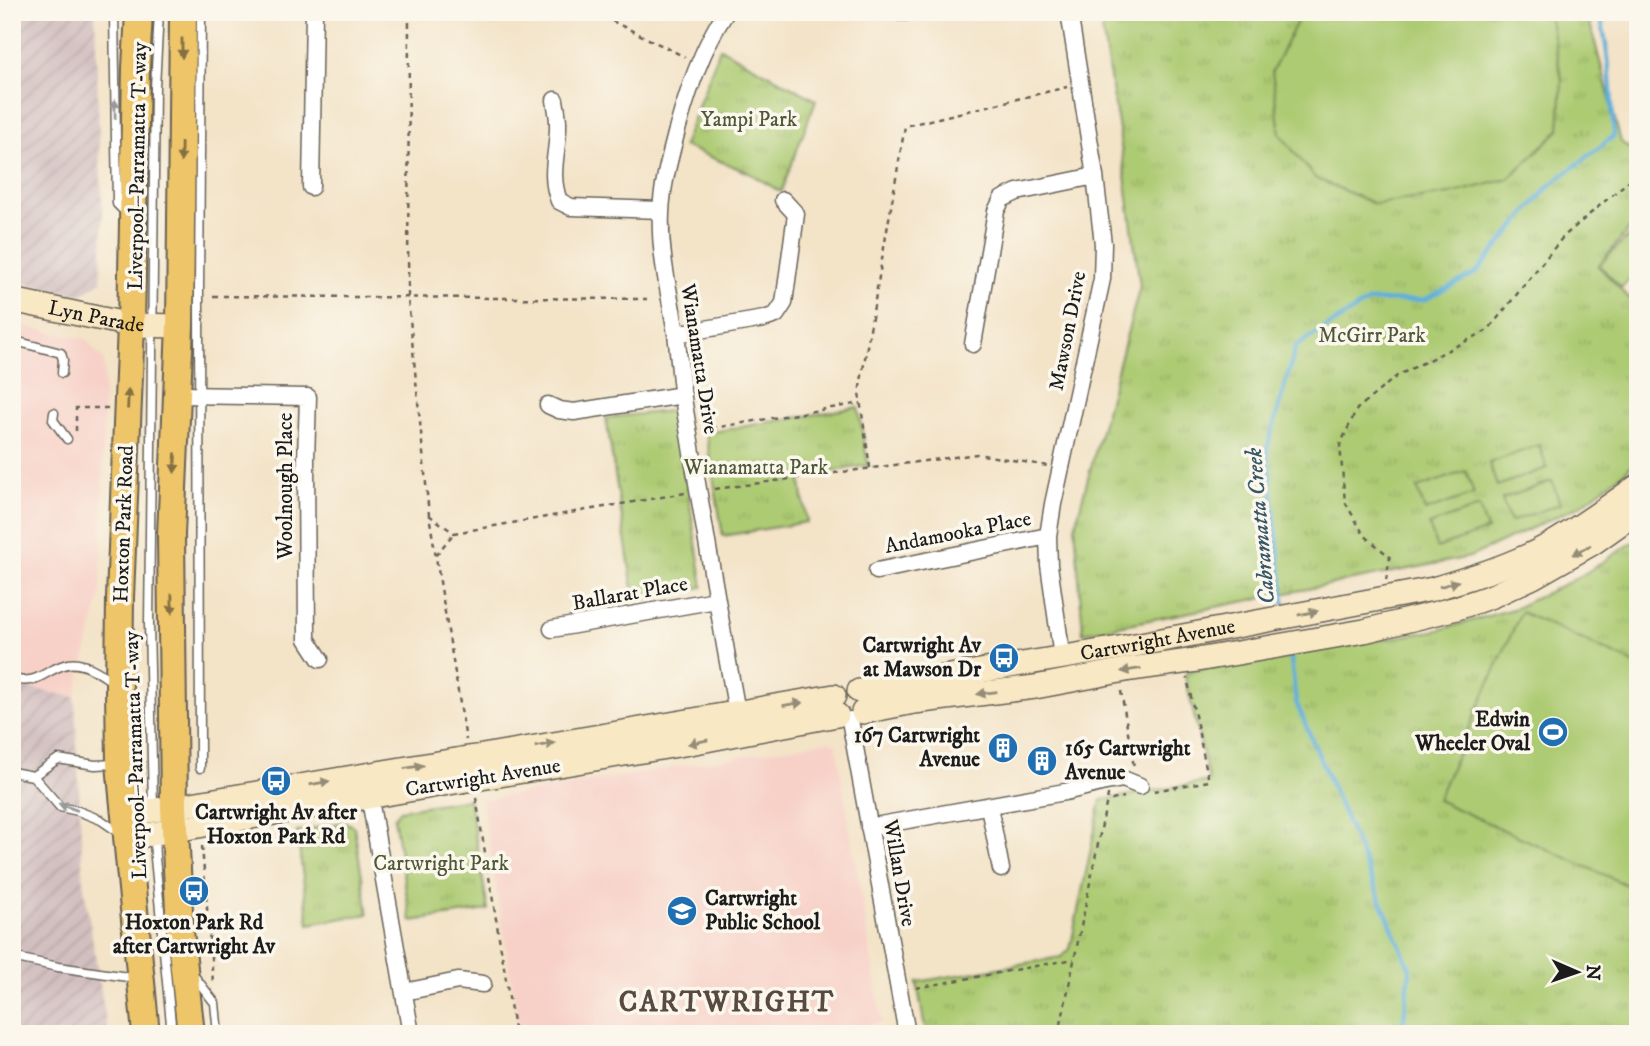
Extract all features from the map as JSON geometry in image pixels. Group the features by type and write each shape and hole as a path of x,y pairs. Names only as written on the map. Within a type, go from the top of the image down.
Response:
{"main road":[{"name":"Hoxton Park Road","path":"139,12 133,219 142,325 120,598 119,687 120,764 146,1034"},
{"path":"183,12 180,326 188,395 171,535 164,821 191,1034"}],"street":[{"path":"311,187 314,12"},
{"name":"Wianamatta Drive","path":"726,12 713,31 698,64 671,152 661,210 660,234 716,600 737,712"},
{"path":"900,12 906,12"},
{"name":"Mawson Drive","path":"1062,657 1049,565 1048,537 1052,504 1102,279 1103,244 1069,12"},
{"path":"555,100 558,123 554,188 559,201 571,207 661,210"},
{"path":"973,344 996,211 1002,199 1017,192 1095,176"},
{"path":"676,334 776,315 784,303 796,214 783,200"},
{"name":"Lyn Parade","path":"12,300 142,325 180,326"},
{"name":"Woolnough Place","path":"188,395 308,397 307,639 320,659"},
{"path":"548,405 574,412 683,395"},
{"name":"Cartwright Avenue","path":"127,827 471,769 690,743 782,725 1062,657 1433,589 1470,579 1551,544 1638,486"},
{"name":"Cartwright Avenue","path":"471,769 737,712 914,702 1112,680 1364,631 1457,608 1492,596 1533,577 1593,543 1638,511"},
{"name":"Andamooka Place","path":"877,571 1048,537"},
{"name":"Ballarat Place","path":"552,629 716,600"},
{"path":"1035,687 1062,657 1073,665 1112,680"},
{"name":"Willan Drive","path":"849,707 907,1034"},
{"path":"737,712 746,721 774,721 782,725"},
{"path":"869,827 1065,793 1101,782 1139,785"},
{"path":"368,786 411,1034"},
{"path":"989,806 1001,869"},
{"path":"404,992 458,981 483,984"}],"lane":[{"path":"114,12 117,204 133,219"},
{"name":"Liverpool–Parramatta T-way","path":"159,12 142,325 149,624 164,821 155,858 172,1034"},
{"path":"200,768 188,395 201,12"},
{"path":"12,342 61,353 62,373"},
{"path":"54,413 53,420 67,439"},
{"path":"12,679 26,682 72,663 81,664 105,676 119,687"},
{"path":"33,776 58,759 95,765 120,764"},
{"path":"12,772 33,776 60,807 127,827"},
{"path":"12,957 58,967 141,978"},
{"path":"183,963 215,1003 218,1034"}],"path":[{"path":"409,12 408,298 429,515 515,1034"},
{"path":"594,12 698,64"},
{"path":"870,468 859,393 905,125 1080,83"},
{"path":"1383,599 1390,557 1363,535 1346,502 1340,445 1357,409 1397,376 1488,330 1563,237 1638,173"},
{"path":"213,296 647,299"},
{"path":"689,432 860,403"},
{"path":"76,431 76,408 115,408"},
{"path":"711,489 977,454 1061,469"},
{"path":"436,556 454,533 685,493"},
{"path":"429,515 454,533"},
{"path":"1112,680 1139,785 1209,781 1191,666"},
{"path":"1059,1034 1108,795"},
{"path":"202,839 215,1003"},
{"path":"916,988 1074,959"}],"shaded area":[{"path":"12,12 95,12 103,216 101,281 81,295 12,281"},
{"path":"12,324 85,339 104,360 101,593 75,697 12,685"},
{"path":"12,685 75,697 83,881 108,1034 12,1034"},
{"name":"Cartwright Public School","path":"828,741 836,744 882,1022 811,1034 520,1034 482,800"}],"green space":[{"name":"McGirr Park","path":"1099,12 1587,12 1621,142 1638,155 1638,219 1598,266 1638,307 1638,315 1629,337 1638,342 1638,458 1626,471 1581,505 1470,557 1083,633 1075,526 1140,286 1118,124"},
{"path":"1302,12 1541,12 1550,20 1562,80 1559,130 1508,179 1450,194 1375,204 1315,178 1280,134 1272,71"},
{"name":"Yampi Park","path":"720,48 816,100 781,192 747,172 683,146"},
{"path":"1638,227 1638,271 1621,288 1599,265"},
{"name":"Wianamatta Park","path":"858,407 868,465 800,477 807,522 723,536 706,433"},
{"path":"675,410 703,587 635,601 606,418"},
{"path":"1539,445 1547,468 1497,486 1489,463"},
{"path":"1466,471 1474,494 1425,511 1417,488"},
{"path":"1552,481 1560,504 1510,522 1502,499"},
{"path":"1479,507 1487,530 1437,548 1429,525"},
{"path":"1638,539 1638,1034 926,1034 917,982 1061,957 1070,949 1101,800 1209,781 1186,672 1439,630 1516,608 1581,576"},
{"name":"Edwin Wheeler Oval","path":"1521,612 1638,665 1638,890 1437,800"},
{"name":"Cartwright Park","path":"469,799 488,910 411,921 394,818 400,810"},
{"path":"345,822 354,827 368,914 309,924 297,832"}],"waterway":[{"name":"Cabramatta Creek","path":"1285,611 1267,449 1296,346 1369,301 1424,300 1476,273 1548,187 1614,136 1608,58 1599,12"},
{"name":"Cabramatta Creek","path":"1290,651 1296,702 1410,969 1402,1034"}],"place":[{"name":"Cartwright Av at Mawson Dr","path":"1004,658"},
{"name":"Edwin Wheeler Oval","path":"1553,732"},
{"name":"167 Cartwright Avenue","path":"1003,748"},
{"name":"165 Cartwright Avenue","path":"1042,761"},
{"name":"Cartwright Av after Hoxton Park Rd","path":"276,781"},
{"name":"Hoxton Park Rd after Cartwright Av","path":"194,891"},
{"name":"Cartwright Public School","path":"682,911"}],"district":[{"name":"CARTWRIGHT","path":"727,1002"}]}
